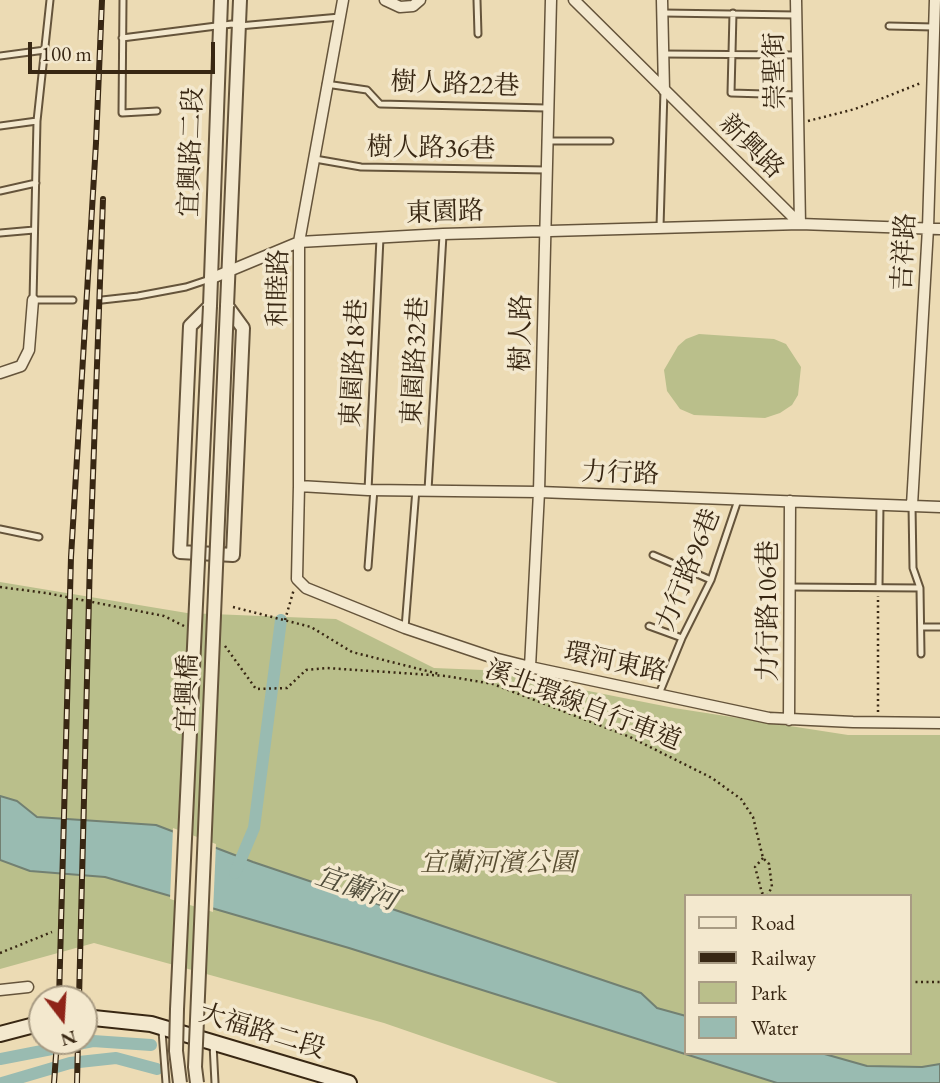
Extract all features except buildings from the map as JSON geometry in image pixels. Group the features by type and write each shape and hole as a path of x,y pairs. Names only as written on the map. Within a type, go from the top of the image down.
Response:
{"main road":[{"name":"大福路二段","path":"98,1018 125,1020 162,1028 320,1079 349,1083"},
{"path":"0,1034 28,1027"}],"street":[{"name":"宜興路二段","path":"221,0 230,25 228,306"},
{"name":"宜興路二段","path":"210,306 230,25 240,0"},
{"name":"和睦路","path":"296,579 299,485 299,242 343,0"},
{"path":"385,0 400,7 413,6 420,0"},
{"name":"樹人路","path":"530,667 538,492 547,170 546,108 551,0"},
{"name":"新興路","path":"574,0 800,225"},
{"path":"662,0 664,90"},
{"name":"崇聖街","path":"796,0 800,225"},
{"name":"吉祥路","path":"912,505 928,228 935,0"},
{"path":"800,225 940,229"},
{"name":"東園路","path":"210,279 299,242 443,234 800,225"},
{"path":"0,373 21,366 29,350 33,300"},
{"path":"210,306 190,326 180,552 233,555 243,328 228,306"},
{"name":"宜興橋","path":"180,1083 176,1051 177,1009 210,306"},
{"name":"宜興橋","path":"197,1083 195,1053 228,306"},
{"name":"力行路","path":"299,485 371,490 538,492 940,507"},
{"name":"力行路106巷","path":"789,720 790,501"},
{"path":"181,526 234,528"},
{"name":"環河東路","path":"296,579 306,588 405,628 494,658 530,667 789,720 940,723"},
{"path":"0,990 28,986"}],"lane":[{"path":"50,0 37,121 33,300 73,300"},
{"path":"123,0 122,113 156,111"},
{"path":"477,0 478,34"},
{"path":"662,13 796,15"},
{"path":"733,13 731,93 798,95"},
{"path":"122,38 230,25 340,17"},
{"path":"889,26 934,27"},
{"path":"0,56 45,50"},
{"path":"662,54 796,55"},
{"name":"樹人路22巷","path":"326,84 367,90 380,104 546,108"},
{"path":"660,228 664,90"},
{"path":"0,126 37,121"},
{"path":"546,141 610,141"},
{"name":"樹人路36巷","path":"315,159 361,167 547,170"},
{"path":"0,191 36,183"},
{"path":"0,233 34,230"},
{"name":"東園路32巷","path":"428,490 443,234"},
{"name":"東園路18巷","path":"368,567 380,237"},
{"name":"東園路","path":"102,300 186,287 210,279"},
{"path":"405,628 416,489"},
{"name":"力行路96巷","path":"659,694 710,580 738,499"},
{"path":"878,587 880,505"},
{"path":"912,505 913,568 920,588 921,654"},
{"path":"0,529 39,537"},
{"path":"653,555 710,580"},
{"path":"790,587 920,588"},
{"path":"649,626 682,638"},
{"path":"921,627 940,627"},
{"path":"162,1028 166,1083"},
{"path":"213,1044 215,1083"}],"path":[{"path":"799,123 855,109 932,79"},
{"path":"285,620 296,579"},
{"path":"0,587 46,593 164,616 185,626"},
{"path":"878,587 878,722"},
{"path":"233,607 311,627 352,652 446,676"},
{"name":"溪北環線自行車道","path":"217,642 228,647 256,689 287,688 306,670 327,668 446,676 493,684 629,737 712,778 741,799 754,817 762,858 769,864 772,887 768,894"},
{"path":"762,858 755,867 764,894"},
{"path":"0,953 51,932"},
{"path":"912,982 940,982"}],"green space":[{"path":"699,334 774,339 786,344 801,367 798,395 792,405 765,418 694,415 680,409 667,391 664,370 678,346 686,339"},
{"name":"宜蘭河濱公園","path":"0,582 187,613 336,619 434,668 483,670 674,708 848,735 940,735 940,1083 558,1083 384,1023 94,943 0,969"}],"water":[{"path":"0,796 17,801 37,817 156,825 253,862 641,993 657,1008 684,1015 684,1054 349,948 105,877 30,871 0,860"},
{"path":"688,1055 828,1055 867,1066 922,1067 940,1064 940,1083 777,1083"}],"pier":[{"path":"173,828 216,844 213,912 170,899"}],"waterway":[{"path":"235,873 254,828 281,620"},
{"path":"0,1059 93,1041 151,1045"},
{"path":"2,1083 70,1063 116,1058 157,1069"}],"railway":[{"path":"59,985 71,557 102,0"},
{"path":"79,985 90,558 103,199"},
{"path":"54,1083 56,1055"},
{"path":"77,1083 78,1055"}],"water label":[{"name":"宜蘭河","path":"356,889"}]}
